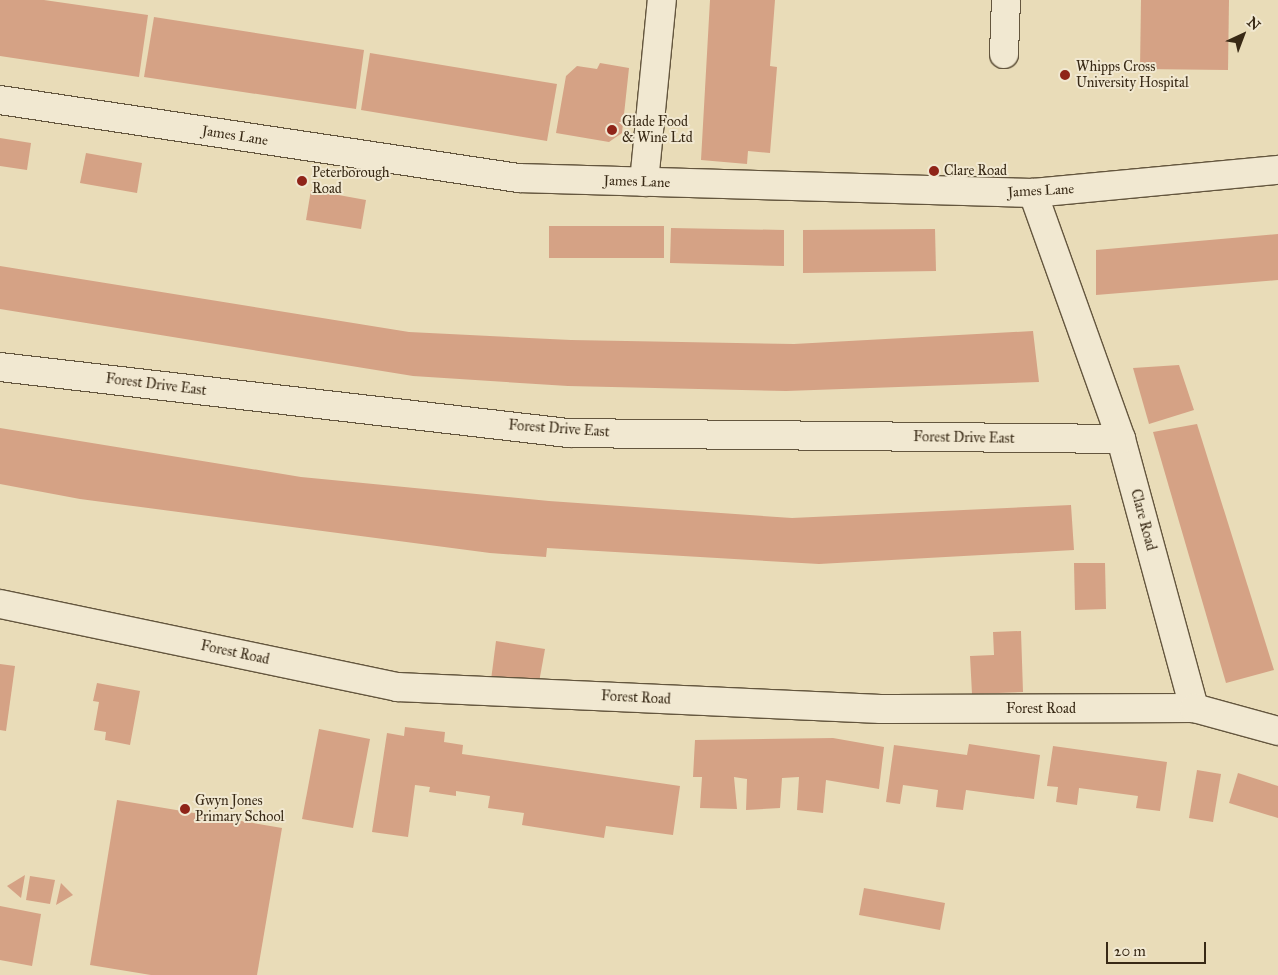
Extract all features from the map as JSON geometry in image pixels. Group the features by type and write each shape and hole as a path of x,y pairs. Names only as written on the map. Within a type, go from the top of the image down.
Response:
{"street":[{"path":"644,182 662,0"},
{"path":"1004,54 1006,0"},
{"name":"James Lane","path":"0,100 518,178 1033,193 1278,170"},
{"name":"Clare Road","path":"1033,193 1121,439 1194,708"},
{"name":"Forest Drive East","path":"0,367 568,433 1121,439"},
{"name":"Forest Road","path":"0,604 396,687 881,709 1194,708 1278,731"}],"building":[{"path":"0,0 44,0 148,15 139,77 0,56"},
{"path":"710,0 775,0 770,66 777,67 770,153 748,151 747,164 701,160"},
{"path":"1141,0 1229,0 1228,70 1140,69"},
{"path":"154,17 364,50 356,109 144,77"},
{"path":"370,53 557,84 547,141 361,110"},
{"path":"600,63 629,68 622,133 609,142 556,133 566,76 577,66 597,69"},
{"path":"0,138 31,143 27,170 0,166"},
{"path":"86,153 142,163 137,193 80,183"},
{"path":"311,190 366,200 361,229 306,220"},
{"path":"549,226 664,226 664,258 549,258"},
{"path":"671,228 784,230 784,266 670,263"},
{"path":"935,229 936,271 803,273 803,230"},
{"path":"1278,234 1278,280 1096,295 1096,250"},
{"path":"0,266 409,332 571,340 794,344 1033,331 1039,382 786,391 568,386 413,376 0,309"},
{"path":"1179,365 1194,410 1149,424 1133,368"},
{"path":"1197,424 1274,670 1226,683 1153,432"},
{"path":"0,428 301,477 549,501 792,518 1071,505 1074,550 819,564 547,548 546,557 490,553 80,499 0,484"},
{"path":"1074,563 1105,563 1106,609 1075,610"},
{"path":"1021,631 1023,692 972,694 970,656 994,655 993,632"},
{"path":"496,641 545,649 538,688 491,680"},
{"path":"0,664 15,666 6,731 0,730"},
{"path":"97,683 140,691 130,745 105,740 106,732 94,730 99,702 93,701"},
{"path":"405,727 445,732 444,742 463,745 462,754 680,786 673,835 606,826 604,838 522,825 524,813 488,808 490,796 456,791 456,796 429,792 430,787 415,785 408,837 372,832 387,733 404,736"},
{"path":"319,729 370,739 353,828 302,819"},
{"path":"833,738 884,747 879,789 826,780 823,813 797,810 799,777 782,778 780,808 746,810 747,779 734,777 737,809 700,808 702,777 693,777 695,740"},
{"path":"969,744 1040,755 1034,799 966,790 963,810 936,807 938,790 903,785 900,804 886,802 894,745 967,755"},
{"path":"1053,746 1167,762 1160,811 1136,808 1138,796 1079,788 1077,805 1056,802 1058,787 1047,786"},
{"path":"1197,770 1221,774 1213,822 1189,818"},
{"path":"1238,773 1278,786 1278,818 1229,803"},
{"path":"117,800 282,828 257,975 151,975 90,965"},
{"path":"25,875 21,898 7,886"},
{"path":"30,876 55,880 50,904 26,900"},
{"path":"61,883 73,895 56,905"},
{"path":"864,888 945,903 940,930 859,915"},
{"path":"0,906 41,914 32,966 0,960"}],"place":[{"name":"Whipps Cross University Hospital","path":"1065,75"},
{"name":"Glade Food & Wine Ltd","path":"612,130"},
{"name":"Clare Road","path":"934,171"},
{"name":"Peterborough Road","path":"302,181"},
{"name":"Gwyn Jones Primary School","path":"185,809"}]}
